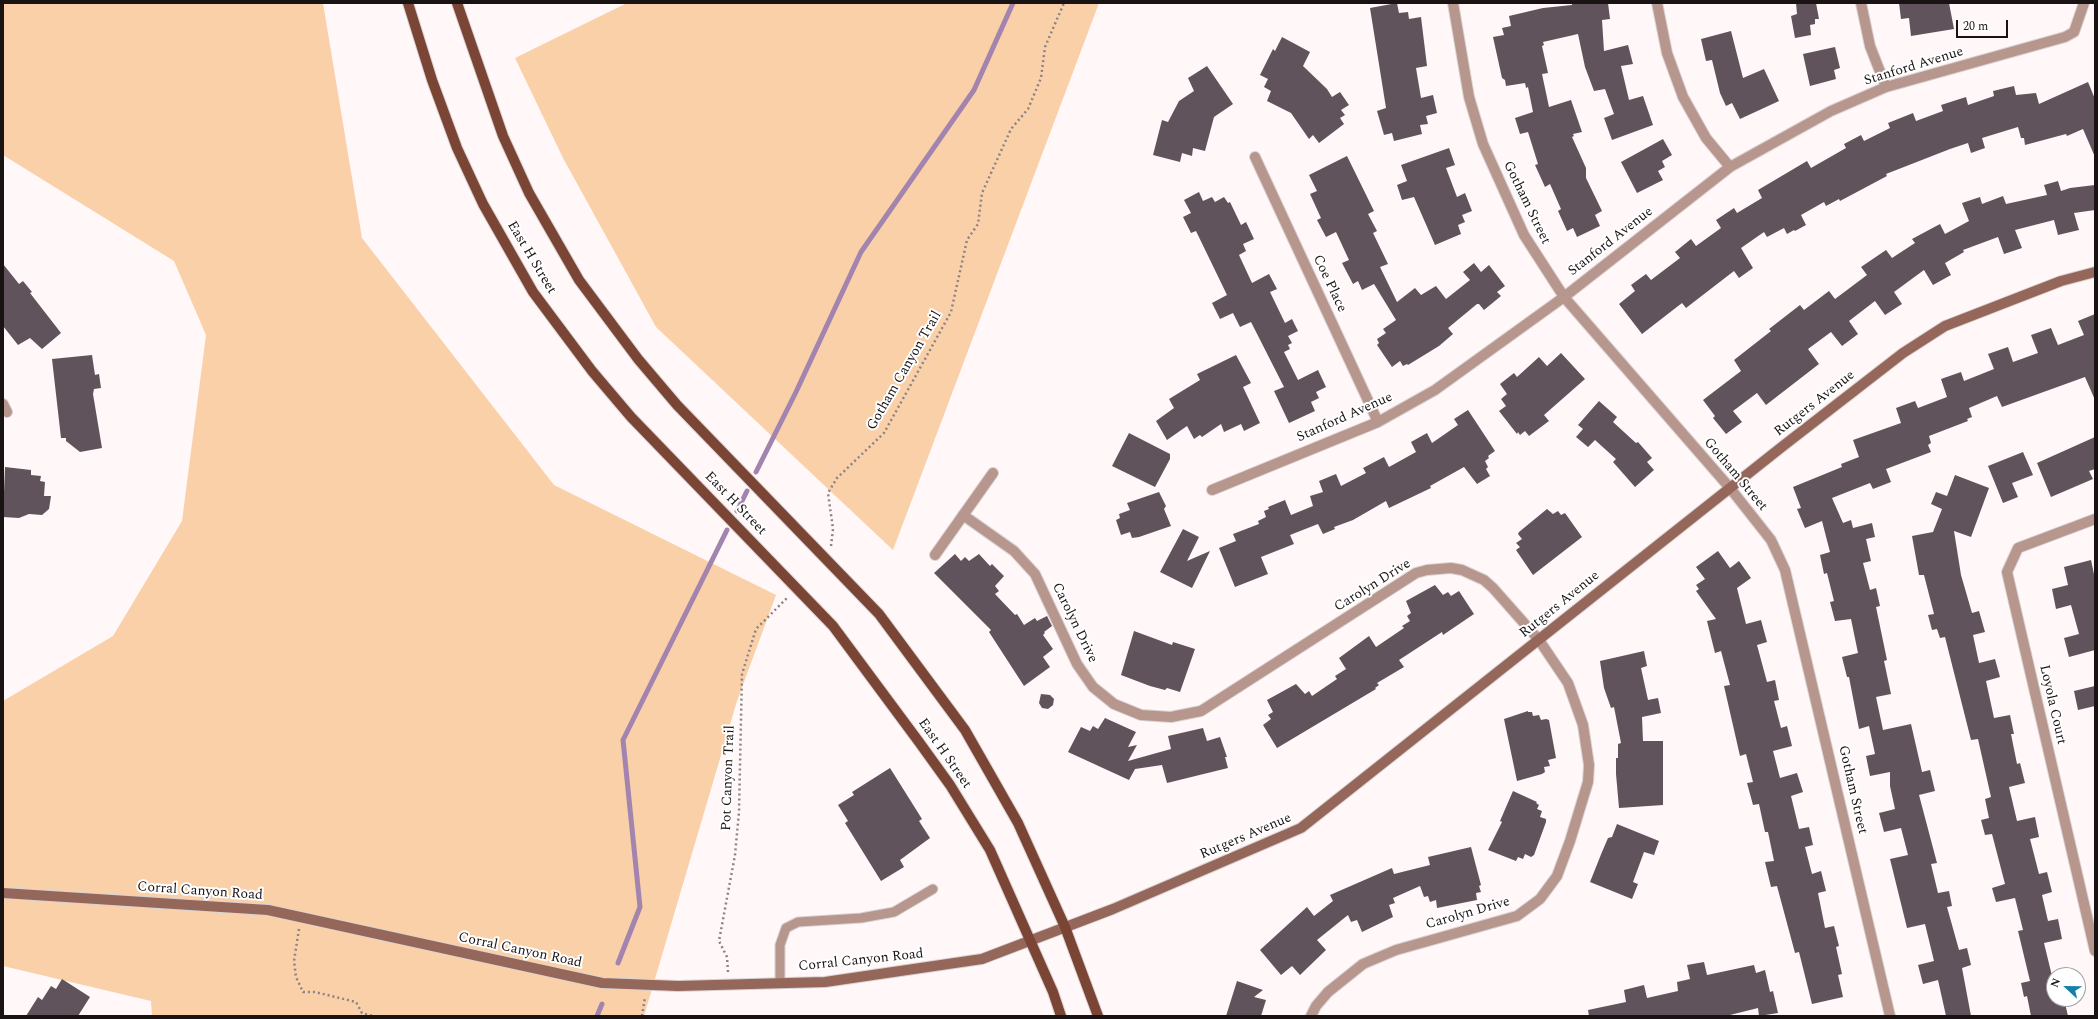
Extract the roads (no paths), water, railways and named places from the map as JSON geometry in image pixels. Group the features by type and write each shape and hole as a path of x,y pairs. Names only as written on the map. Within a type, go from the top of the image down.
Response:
{"main road":[{"name":"East H Street","path":"408,3 432,80 457,148 483,204 533,292 592,371 631,417 833,626 950,785 990,850 1031,940 1053,992 1061,1016"},
{"name":"East H Street","path":"457,3 503,136 529,192 578,280 638,359 677,405 879,614 965,730 1018,823 1065,927 1098,1016"},
{"name":"Rutgers Avenue","path":"1031,940 1114,909 1301,828 1730,488 1897,358 1945,326 2061,281 2095,272"},
{"name":"Corral Canyon Road","path":"3,893 268,910 602,983 646,985 729,985 825,982 982,959 1031,940"}],"street":[{"name":"Gotham Street","path":"1453,3 1469,97 1483,144 1524,236 1564,297 1730,488 1771,540 1785,570 1890,1016"},
{"path":"1657,3 1667,53 1683,97 1706,138 1730,167"},
{"path":"1861,3 1870,46 1886,87"},
{"name":"Stanford Avenue","path":"1212,490 1378,422 1435,390 1564,297 1730,167 1831,111 1886,87 2065,37 2074,32 2084,3"},
{"name":"Coe Place","path":"1255,157 1378,422"},
{"path":"935,556 993,473"},
{"name":"Carolyn Drive","path":"964,515 1014,551 1035,574 1077,664 1093,687 1114,704 1141,715 1171,718 1201,711 1416,573 1427,570 1451,568 1473,574 1484,580 1493,588 1539,640 1568,683 1583,725 1589,765 1588,782 1570,841 1556,876 1540,899 1517,916 1396,950 1363,964 1328,992 1316,1006 1312,1016"},
{"name":"Loyola Court","path":"2095,519 2018,548 2007,572 2095,951"}],"lane":[{"path":"780,983 780,945 786,928 798,922 861,918 894,912 933,889"}],"waterway":[{"path":"756,472 796,392 861,252 974,90 1013,3"},
{"path":"737,511 747,491"},
{"path":"618,963 640,907 623,740 727,530"},
{"path":"597,1016 602,1004"}]}
